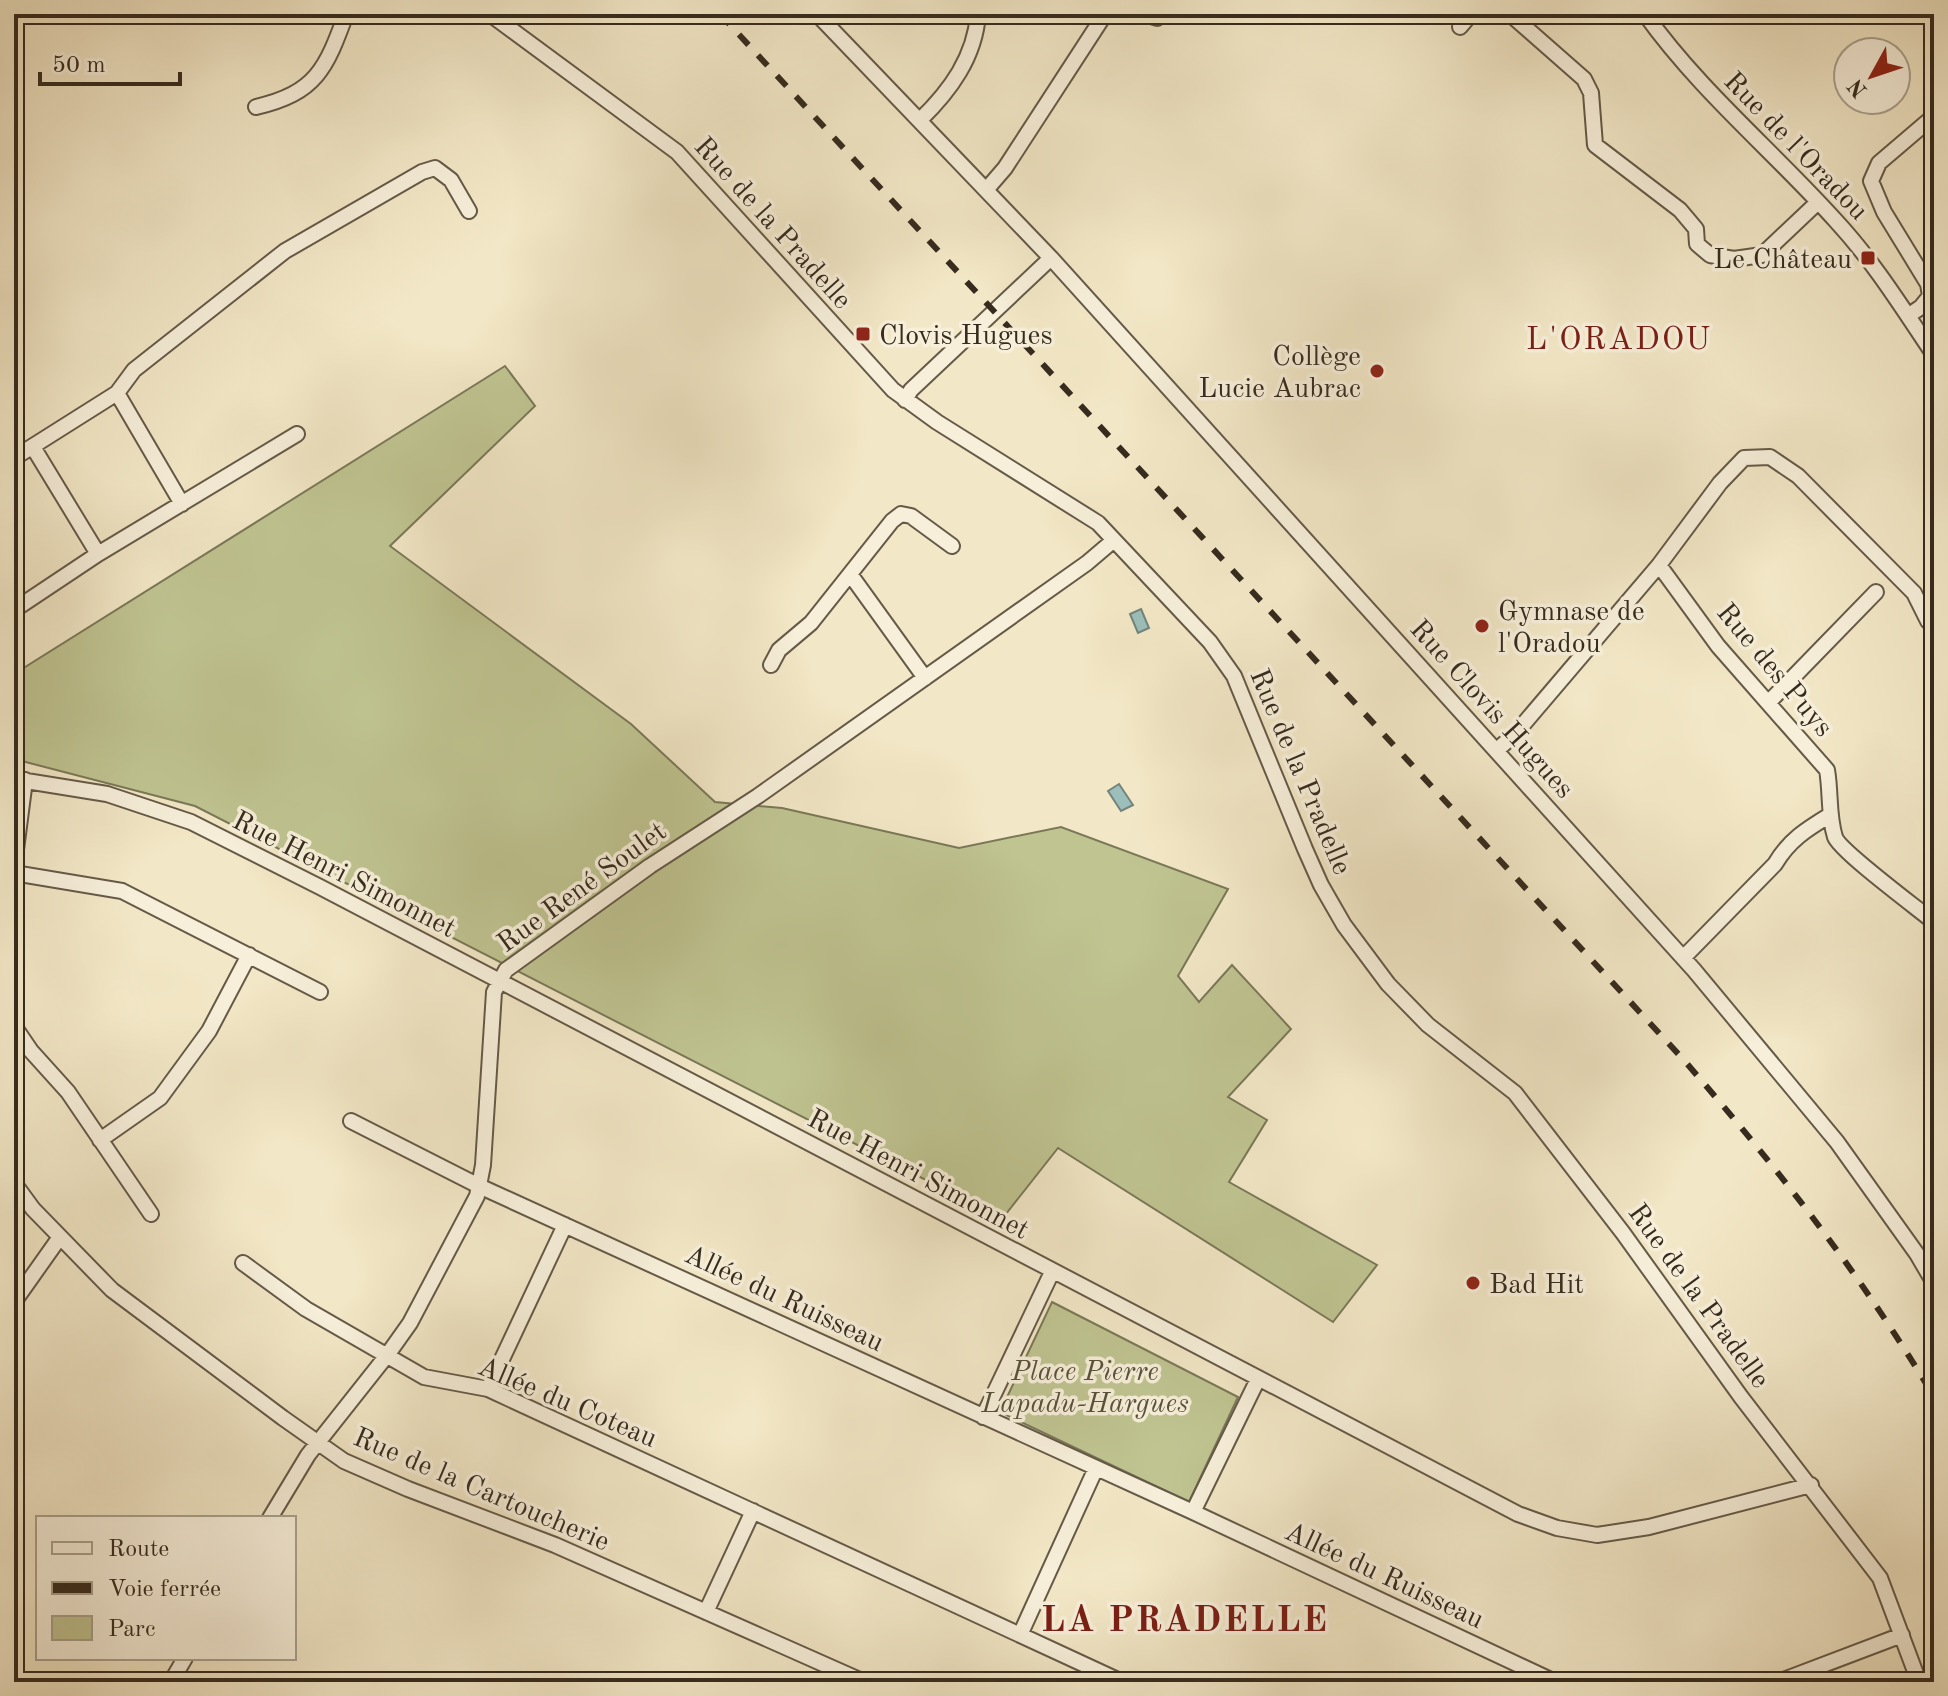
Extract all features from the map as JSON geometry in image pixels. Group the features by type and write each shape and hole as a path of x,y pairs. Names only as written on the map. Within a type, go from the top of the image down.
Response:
{"street":[{"path":"256,107 287,98 305,87 320,72 333,49 346,14"},
{"name":"Rue de la Pradelle","path":"490,14 677,152 875,372 905,400 1077,508 1114,540 1210,642 1234,676 1315,873 1344,925 1388,984 1428,1025 1515,1093 1532,1113 1741,1397 1880,1578 1919,1682"},
{"name":"Rue Clovis Hugues","path":"817,14 1051,258 1683,958 1837,1142 1917,1254 1934,1283"},
{"path":"920,120 943,98 965,62 978,14"},
{"path":"986,190 1005,168 1105,14"},
{"path":"1460,27 1471,14"},
{"path":"1508,14 1584,79 1591,93 1595,145 1680,210 1696,229 1697,244 1710,255 1734,259 1762,255 1818,202"},
{"name":"Rue de l'Oradou","path":"1645,14 1690,73 1818,202 1868,258 1934,355"},
{"name":"Rue de l'Oradou","path":"1908,316 1930,296 1928,284 1884,212 1871,181 1879,163 1934,116"},
{"path":"14,458 117,393 134,370 285,251 422,172 435,168 445,173 469,211"},
{"path":"905,400 922,379 1051,258"},
{"path":"117,393 182,504"},
{"path":"14,610 98,554 297,434"},
{"path":"33,447 98,554"},
{"path":"1497,750 1515,734 1659,565 1720,483 1744,458 1770,457 1798,476 1914,593 1928,621 1934,626"},
{"path":"771,665 779,650 811,623 892,521 901,514 911,516 952,546"},
{"name":"Rue René Soulet","path":"271,1516 308,1455 410,1323 477,1196 483,1165 494,992 506,970 650,866 758,796 925,678 1087,563 1114,540"},
{"name":"Rue des Puys","path":"1659,565 1718,646 1827,770 1831,789 1830,815 1836,842 1934,922"},
{"path":"850,574 925,678"},
{"path":"1768,703 1876,592"},
{"path":"14,865 20,780"},
{"name":"Rue Henri Simonnet","path":"20,780 107,794 191,822 1518,1514 1557,1528 1597,1535 1636,1529 1811,1485"},
{"path":"1683,958 1775,864 1796,836 1830,815"},
{"path":"14,873 122,891 320,992"},
{"path":"100,1140 160,1098 209,1031 249,955"},
{"path":"14,1026 31,1051 68,1092 151,1214"},
{"name":"Allée du Ruisseau","path":"351,1121 479,1186 1193,1512 1555,1682"},
{"name":"Rue de la Cartoucherie","path":"14,1183 24,1198 112,1290 318,1444 357,1467 555,1545 864,1682"},
{"path":"488,1389 565,1225"},
{"path":"14,1302 60,1237"},
{"name":"Allée du Coteau","path":"243,1263 306,1309 424,1377 488,1389 1122,1682"},
{"path":"983,1417 1052,1272"},
{"path":"1193,1512 1258,1379"},
{"path":"1020,1635 1096,1468"},
{"path":"706,1612 753,1511"},
{"path":"1778,1682 1902,1635"},
{"path":"171,1682 184,1660"},
{"path":"14,1678 20,1682"}],"green space":[{"path":"505,366 535,406 390,546 631,724 715,802 782,808 959,848 1061,827 1228,889 1178,976 1199,1002 1232,965 1291,1029 1228,1097 1267,1120 1229,1182 1377,1265 1333,1322 1058,1148 1002,1219 195,806 14,759 14,674"},
{"name":"Place Pierre Lapadu-Hargues","path":"1052,1302 1238,1397 1189,1502 1000,1412"}],"water":[{"path":"1141,609 1149,628 1138,633 1130,614"},
{"path":"1119,784 1133,805 1121,811 1108,791"}],"railway":[{"path":"720,14 1682,1058 1816,1222 1877,1307 1934,1397"}],"place":[{"name":"Le Château","path":"1868,258"},
{"name":"Clovis Hugues","path":"863,334"},
{"name":"Collège Lucie Aubrac","path":"1377,371"},
{"name":"Gymnase de l'Oradou","path":"1482,626"},
{"name":"Bad Hit","path":"1473,1283"}],"district":[{"name":"L'ORADOU","path":"1619,338"},
{"name":"LA PRADELLE","path":"1185,1618"}]}
